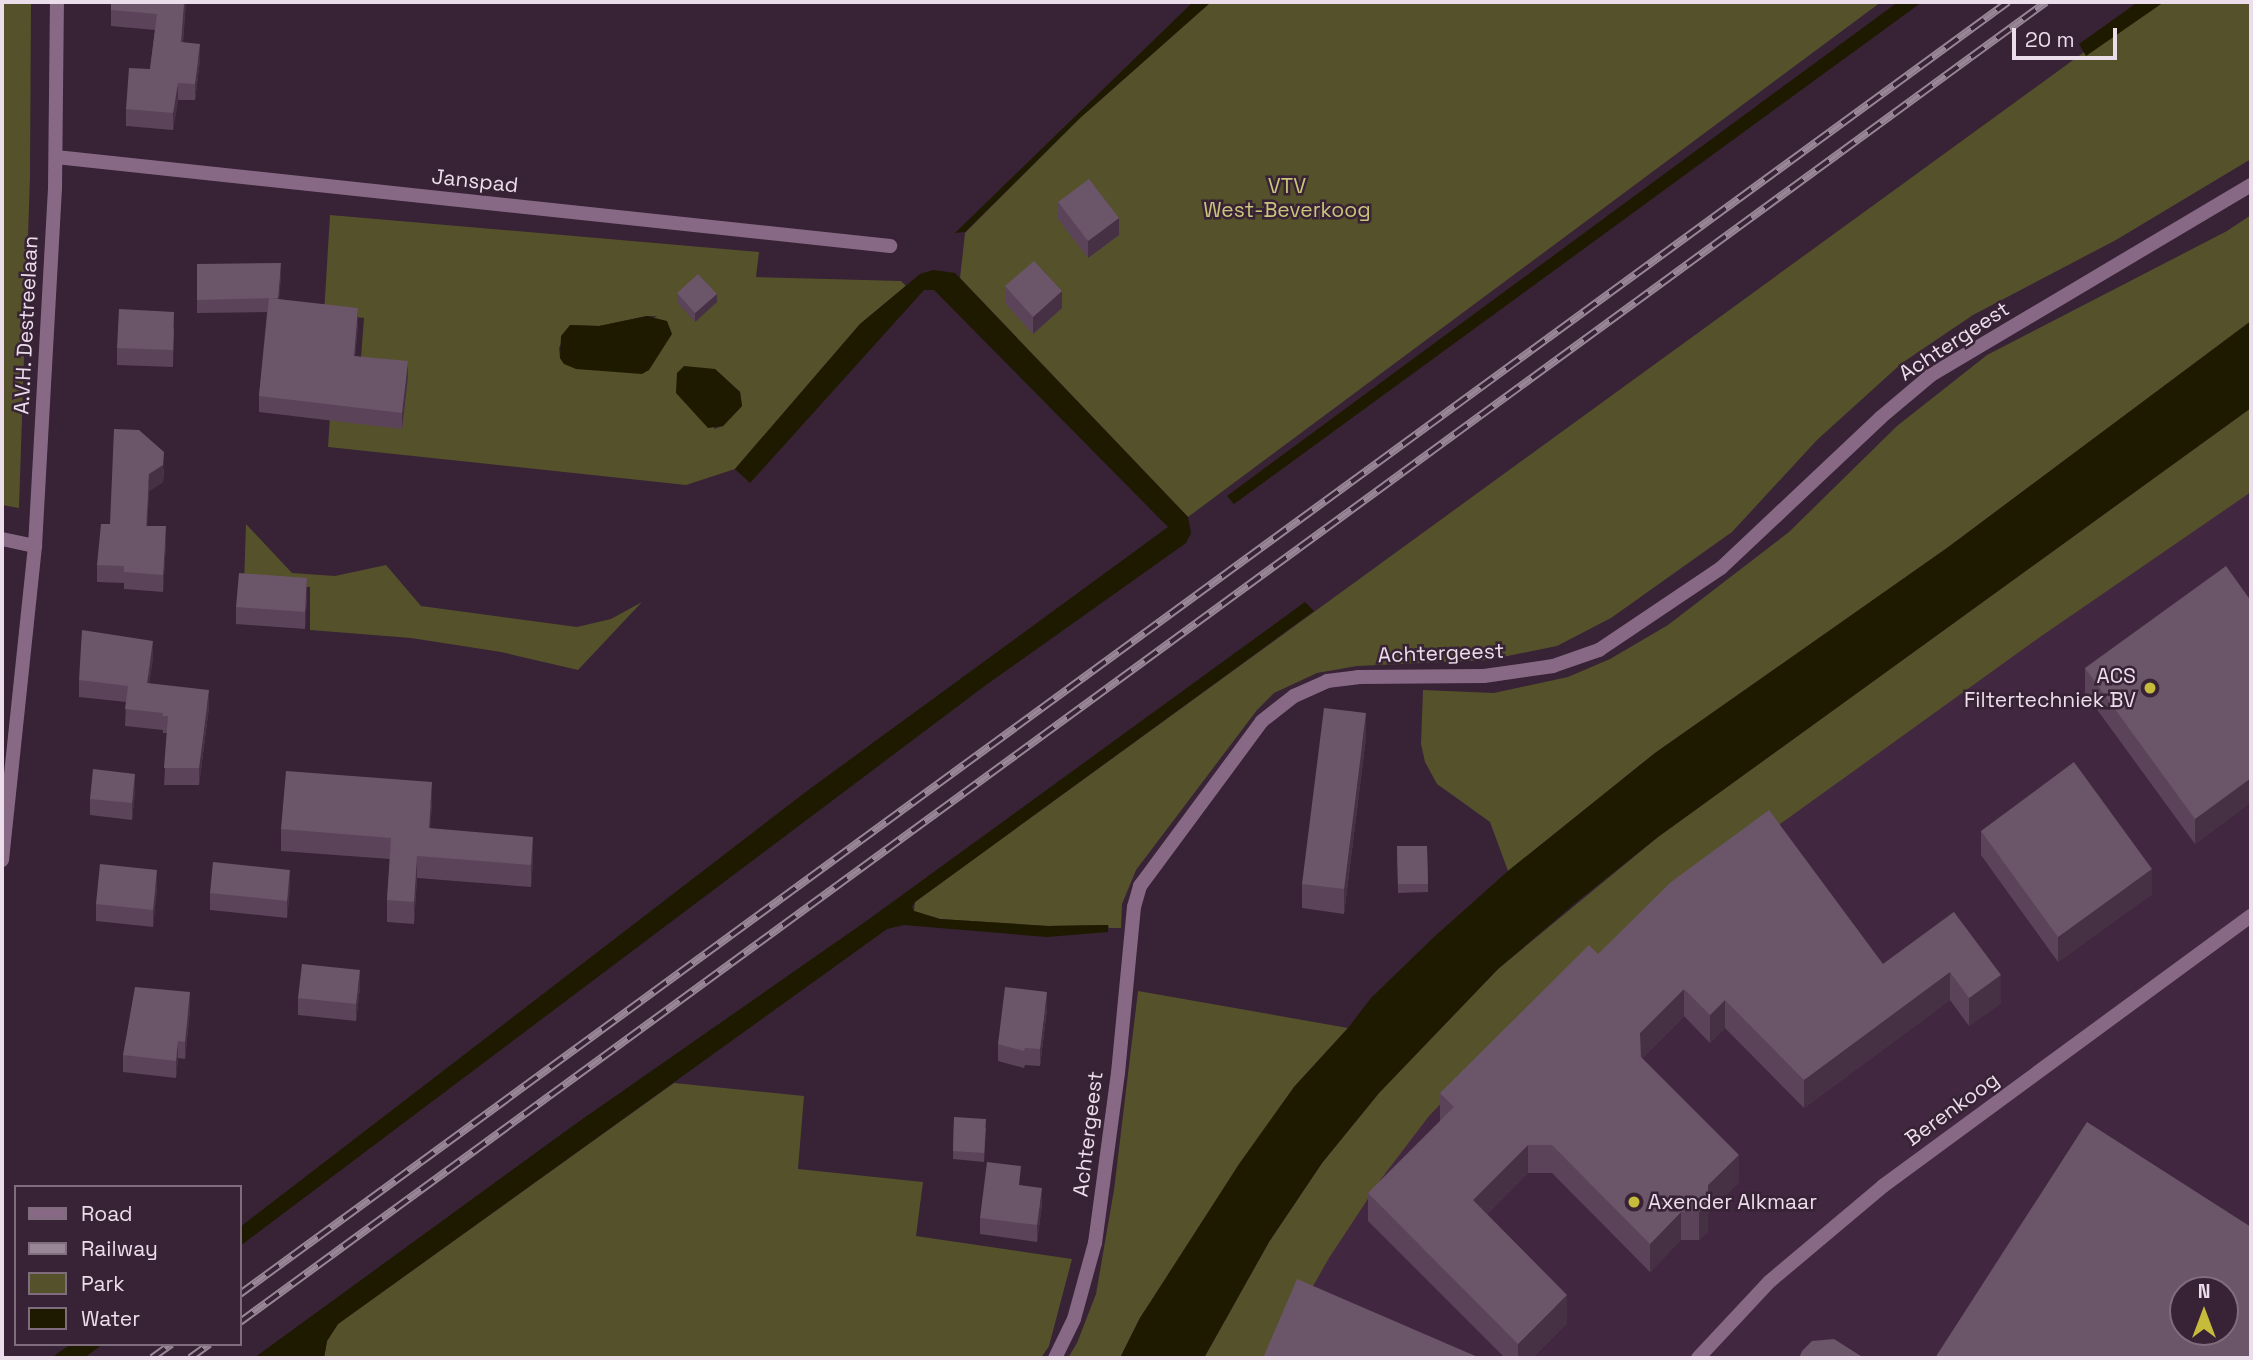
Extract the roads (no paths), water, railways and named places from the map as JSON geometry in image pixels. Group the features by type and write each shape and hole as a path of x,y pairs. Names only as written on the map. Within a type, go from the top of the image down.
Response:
{"street":[{"name":"A.V.H. Destreelaan","path":"2,860 35,546 56,157 57,2"},
{"name":"Janspad","path":"56,157 890,246"},
{"name":"Achtergeest","path":"1055,1358 1074,1318 1095,1243 1118,1073 1134,906 1140,886 1262,722 1294,696 1327,681 1358,677 1484,676 1553,666 1599,650 1721,568 1880,418 1931,375 2251,185"},
{"path":"2,539 35,546"},
{"name":"Berenkoog","path":"1698,1358 1769,1282 1883,1186 2251,916"}],"water":[{"path":"1193,2 1211,2 1080,118 965,232 955,233"},
{"path":"1898,2 1922,2 1234,504 1227,496"},
{"path":"2138,2 2164,2 2086,56 2079,44"},
{"path":"933,270 955,273 1188,517 1191,533 1186,543 986,685 242,1244 242,1225 807,791 1168,527 934,290 924,290 750,483 735,469 860,324 920,274"},
{"path":"647,316 667,321 672,334 649,370 642,374 576,369 564,364 560,358 561,336 570,325 599,326"},
{"path":"2251,321 2251,408 1658,837 1579,900 1498,969 1379,1093 1322,1163 1269,1242 1204,1358 1120,1358 1140,1318 1239,1164 1294,1087 1348,1028 1371,998 1434,937 1508,871 1655,753 1947,548"},
{"path":"684,366 715,369 740,392 742,406 723,426 708,428 676,393 677,373"},
{"path":"1305,602 1314,611 915,902 912,907 914,911 940,919 1048,926 1108,925 1108,932 1047,937 904,925 887,929 338,1324 327,1341 324,1358 254,1358 574,1125 865,922"},
{"path":"68,1346 100,1346 84,1358 51,1358"}],"railway":[{"path":"242,1293 2008,2"},
{"path":"242,1321 2046,2"},
{"path":"152,1358 168,1346"},
{"path":"190,1358 206,1346"}],"place":[{"name":"ACS Filtertechniek BV","path":"2150,688"},
{"name":"Axender Alkmaar","path":"1634,1202"}],"park label":[{"name":"VTV West-Beverkoog","path":"1287,198"}]}
